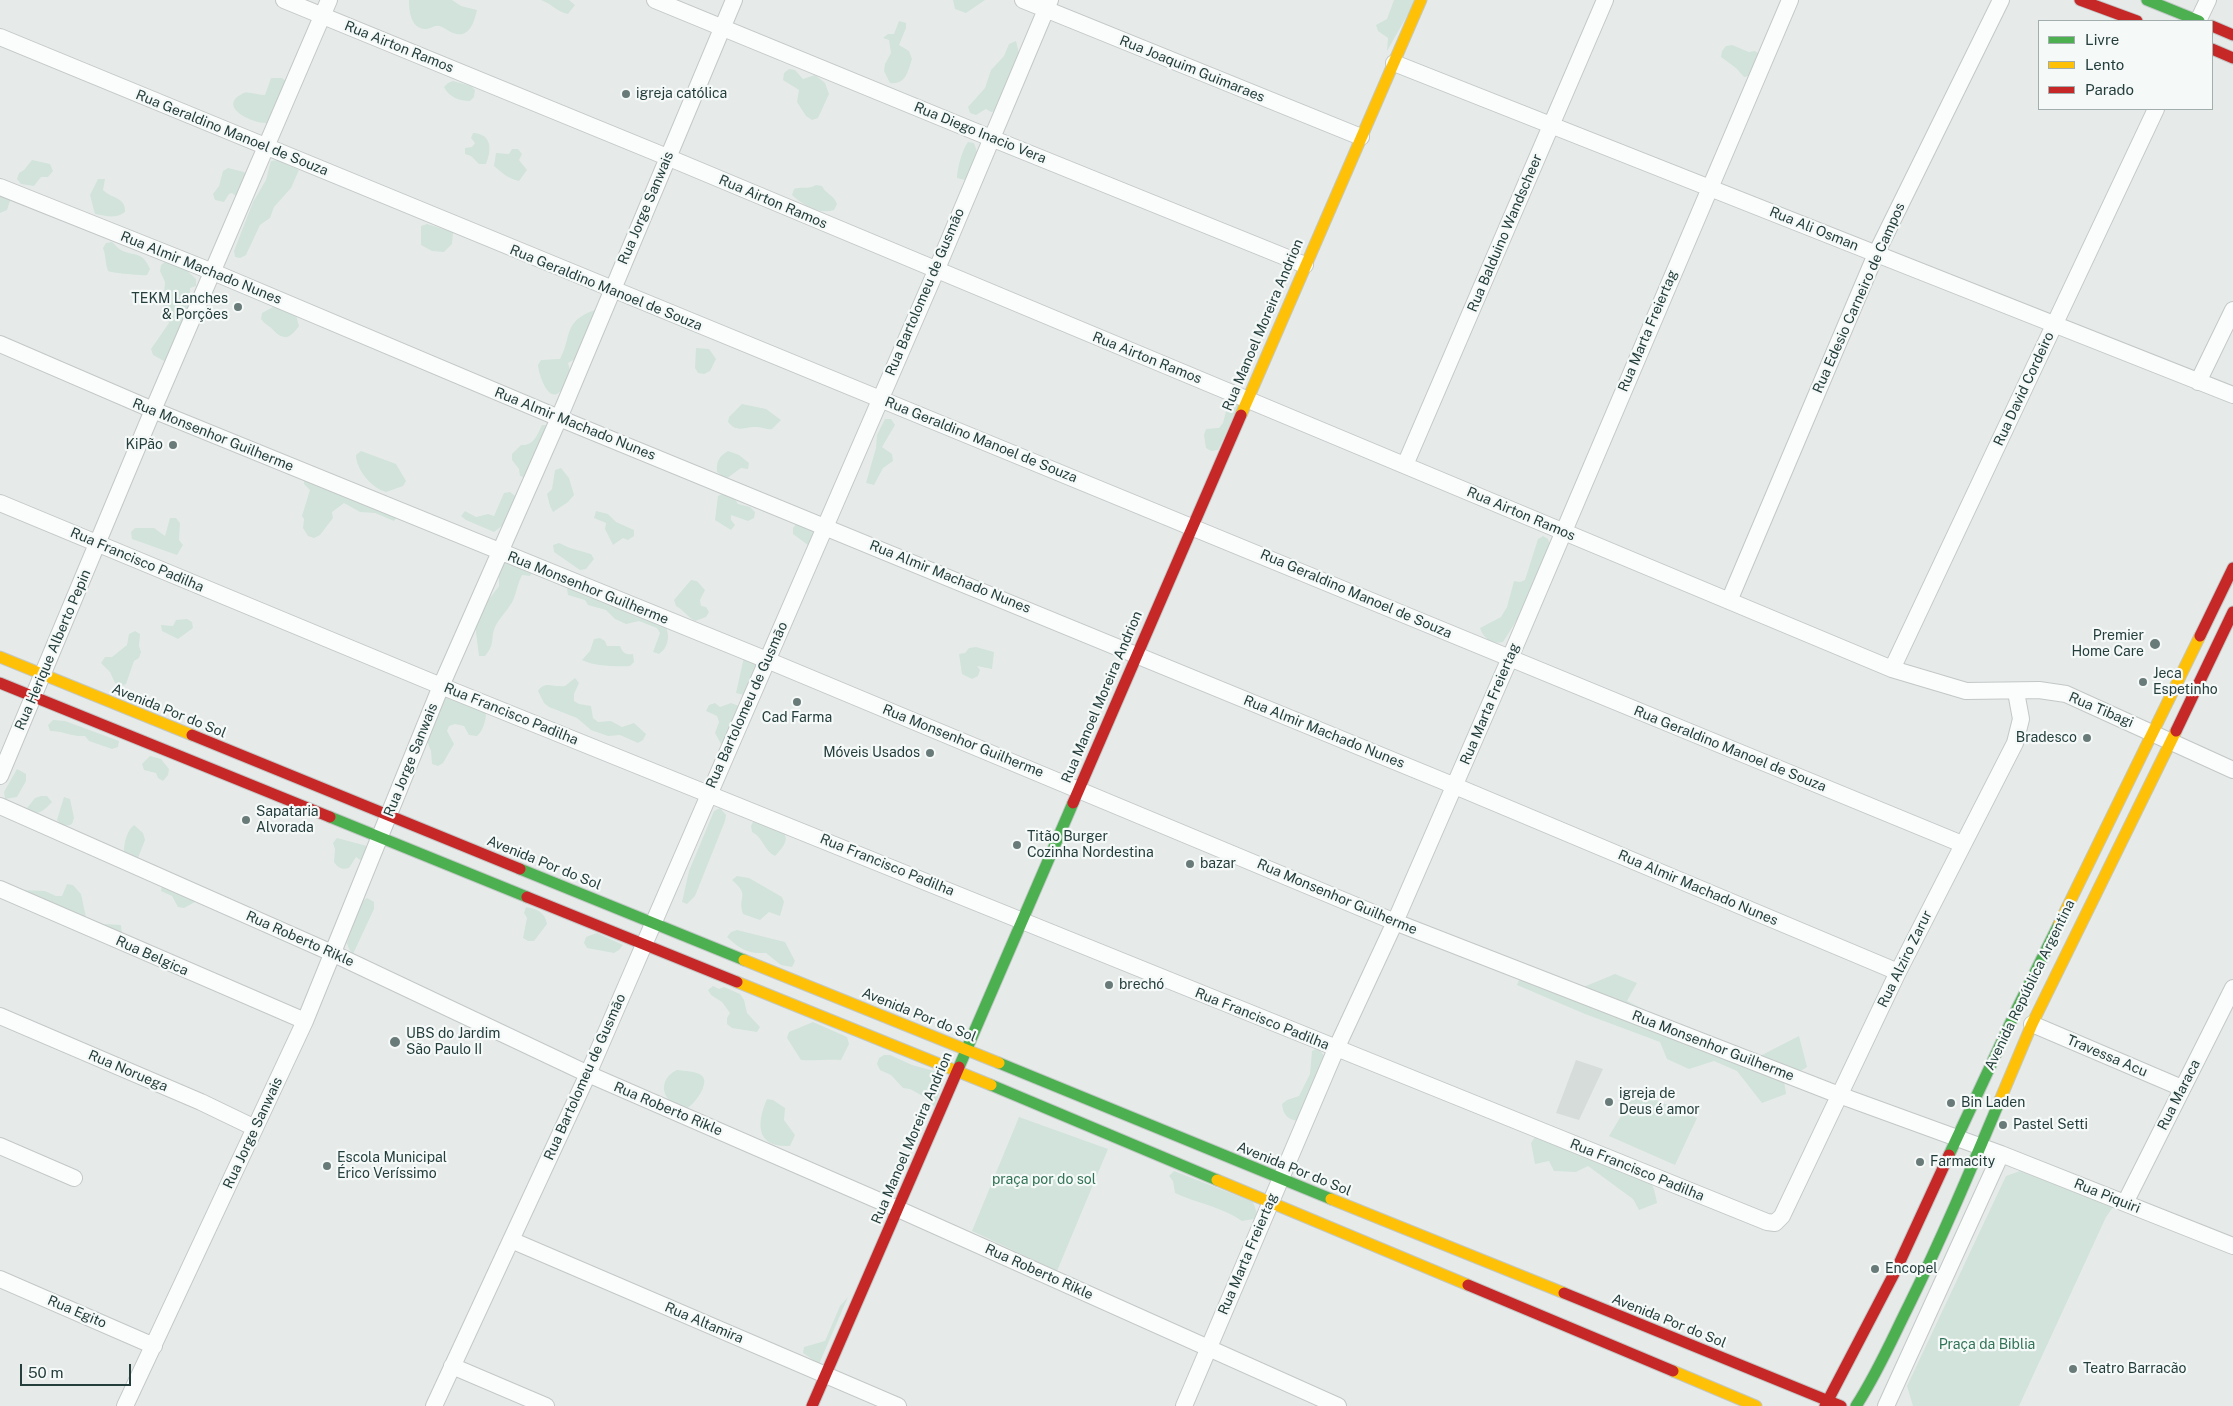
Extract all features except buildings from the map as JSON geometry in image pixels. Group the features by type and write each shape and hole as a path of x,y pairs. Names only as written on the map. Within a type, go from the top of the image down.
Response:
{"street":[{"name":"Rua Airton Ramos","path":"284,0 667,157 1892,669 1966,691 2016,692"},
{"name":"Rua Herique Alberto Pepin","path":"0,776 98,544 152,410 329,0"},
{"name":"Rua Diego Inacio Vera","path":"655,0 1305,265"},
{"name":"Rua Jorge Sanwais","path":"126,1406 305,1021 378,837 441,686 559,418 734,0"},
{"name":"Rua Joaquim Guimaraes","path":"1023,0 1048,5 1361,137"},
{"name":"Rua Manoel Moreira Andrion","path":"812,1406 1136,654 1421,0"},
{"name":"Rua Balduino Wandscheer","path":"1405,465 1605,0"},
{"name":"Rua Marta Freiertag","path":"1184,1406 1336,1049 1455,786 1708,188 1790,0"},
{"name":"Rua Edesio Carneiro de Campos","path":"1729,601 1876,254 2001,0"},
{"path":"2080,0 2134,20"},
{"path":"2147,0 2196,20"},
{"path":"2198,20 2208,0"},
{"name":"Rua Bartolomeu de Gusmão","path":"434,1406 588,1074 936,270 990,138 1048,5"},
{"path":"2213,26 2233,35"},
{"name":"Rua Geraldino Manoel de Souza","path":"0,38 612,290 1193,526 1962,844"},
{"path":"2213,50 2233,58"},
{"name":"Rua Ali Osman","path":"1394,63 2233,396"},
{"name":"Rua David Cordeiro","path":"1892,669 2156,110"},
{"name":"Rua Almir Machado Nunes","path":"0,187 213,272 559,418 1136,654 1898,972"},
{"path":"2198,382 2233,310"},
{"name":"Rua Monsenhor Guilherme","path":"0,344 152,410 767,660 1395,922 1839,1095 1981,1146"},
{"name":"Rua Francisco Padilha","path":"0,503 441,686 709,793 1336,1049 1767,1222 1775,1223"},
{"name":"Avenida República Argentina","path":"1826,1404 1897,1268 2016,1011 2154,733 2233,568"},
{"name":"Avenida República Argentina","path":"1856,1406 1872,1381 1921,1280 1981,1146 2032,1024 2233,612"},
{"name":"Avenida Por do Sol","path":"0,657 1280,1179 1826,1404 1840,1406"},
{"path":"0,683 957,1071 1271,1201 1756,1406"},
{"name":"Rua Tibagi","path":"2016,692 2039,690 2066,694 2171,741"},
{"name":"Rua Alziro Zarur","path":"1775,1223 1782,1216 1898,972 2015,743 2020,719 2016,692"},
{"path":"2171,741 2233,770"},
{"name":"Rua Roberto Rikle","path":"0,806 332,953 588,1074 898,1209 1338,1406"},
{"name":"Rua Belgica","path":"0,889 305,1021"},
{"name":"Rua Maraca","path":"2125,1203 2233,988"},
{"name":"Rua Noruega","path":"0,1016 201,1102 255,1128"},
{"name":"Travessa Acu","path":"2032,1024 2182,1088"},
{"path":"0,1146 74,1178"},
{"name":"Rua Piquiri","path":"1981,1146 2233,1246"},
{"path":"1886,1406 2001,1154"},
{"name":"Rua Altamira","path":"511,1240 898,1406"},
{"name":"Rua Egito","path":"0,1279 154,1346"},
{"path":"452,1366 546,1406"}],"shaded area":[{"path":"1576,1060 1603,1069 1579,1120 1556,1113"}],"green space":[{"path":"409,0 452,0 461,6 477,10 470,29 463,34 459,34 439,26 426,29 419,28 411,18"},
{"path":"541,0 569,0 575,5 568,14"},
{"path":"953,0 985,0 966,13 955,9"},
{"path":"1394,0 1416,0 1387,51 1388,38 1378,31 1376,25 1387,19"},
{"path":"899,21 906,23 906,28 899,45 909,51 912,59 908,72 903,79 900,82 890,83 884,71 885,64 891,53 889,40 883,38 888,34 894,34"},
{"path":"1016,41 1019,53 997,111 991,112 986,109 976,115 970,113 968,107 985,88 991,70 1004,56 1009,44"},
{"path":"1732,45 1749,52 1755,51 1761,55 1749,76 1744,77 1736,68 1721,57 1722,51 1726,46"},
{"path":"789,69 795,70 803,79 815,75 825,83 829,94 818,118 812,120 806,116 797,102 799,90 783,80 784,73"},
{"path":"271,78 282,78 287,82 269,123 247,118 235,109 233,104 235,99 244,93 265,95"},
{"path":"453,81 471,86 475,90 474,97 470,101 466,101 452,96 444,87"},
{"path":"473,133 484,136 489,143 490,148 486,164 479,164 471,156 465,154 465,148 472,147 475,143 471,138"},
{"path":"968,142 974,143 978,155 969,181 957,178 960,160"},
{"path":"512,149 518,149 522,154 519,160 527,170 519,181 509,177 494,166 496,153 509,154"},
{"path":"32,160 50,164 53,171 48,177 41,177 34,186 21,184 17,179 19,173"},
{"path":"278,160 299,170 291,188 274,207 270,218 260,225 246,255 240,258 235,257 234,251 253,202 266,180 271,161"},
{"path":"228,168 244,172 249,178 237,197 232,193 229,194 224,202 215,200 213,194 219,186 223,171"},
{"path":"98,179 105,179 103,190 121,201 125,207 125,212 114,216 95,214 90,195"},
{"path":"816,185 822,186 834,199 837,204 834,210 817,210 792,195 794,189"},
{"path":"0,192 11,198 7,210 0,213"},
{"path":"427,224 453,232 452,244 444,252 432,251 421,245 421,226"},
{"path":"112,242 126,252 141,256 150,269 147,275 108,271 103,248 106,243"},
{"path":"166,261 183,267 196,279 196,286 190,288 190,295 193,300 170,358 164,361 153,355 151,349 169,323 163,306 165,282 160,271 161,265"},
{"path":"273,307 279,307 296,315 299,326 291,335 284,337 277,334 261,319 262,313"},
{"path":"595,310 599,319 579,357 568,363 569,379 555,395 550,393 543,383 538,365 541,360 560,359 573,324 585,314"},
{"path":"696,348 709,349 716,359 710,371 704,374 698,373 695,368"},
{"path":"1229,400 1239,405 1218,450 1211,451 1206,448 1204,435 1206,429 1219,428 1223,423"},
{"path":"742,404 766,409 781,420 772,429 756,427 735,428 728,422 729,417"},
{"path":"885,419 891,419 895,425 882,447 892,454 893,461 883,468 874,485 866,483 876,448 877,435"},
{"path":"542,425 548,425 526,478 520,476 519,469 512,460 512,454 521,445 532,442"},
{"path":"361,451 396,464 406,481 403,486 386,492 375,487 359,467 356,455"},
{"path":"728,451 739,455 749,463 748,469 741,468 726,479 717,472 717,465 720,457"},
{"path":"561,468 569,478 574,495 568,502 553,512 547,494 552,489 555,470"},
{"path":"304,478 397,517 394,521 375,513 360,512 344,503 332,512 333,518 320,535 314,538 308,536 303,528 304,519 302,516 310,490 304,484"},
{"path":"510,492 520,500 503,525 494,532 461,516 465,511 476,517 488,514 494,516 504,493"},
{"path":"724,493 735,499 738,504 750,507 755,512 754,518 748,521 731,515 731,520 735,525 731,530 715,520 718,496"},
{"path":"596,511 608,514 616,522 634,530 634,536 628,540 623,538 613,545 605,529 606,523 594,518"},
{"path":"170,518 176,518 180,523 179,540 183,545 177,555 132,539 131,532 135,528 154,528 165,536"},
{"path":"797,523 819,532 814,543 808,545 793,534 793,528"},
{"path":"1543,536 1548,539 1550,545 1520,615 1503,642 1492,642 1483,635 1480,628 1501,617 1507,607 1514,581 1520,582 1525,580 1538,539"},
{"path":"559,543 591,554 594,559 586,569 580,570 554,552 553,545"},
{"path":"511,561 533,571 530,576 522,575 508,609 495,627 490,648 485,656 479,656 475,624 483,607 499,586 499,573 505,562"},
{"path":"691,580 697,581 705,590 700,600 701,606 706,607 709,612 706,617 695,621 676,606 674,600"},
{"path":"571,585 666,627 668,638 664,649 659,654 653,652 660,633 657,628 639,621 626,624 615,619 606,610 588,605 585,600 568,595 567,589"},
{"path":"187,619 192,622 193,628 178,639 162,631 161,625 173,626 176,620"},
{"path":"135,631 140,634 139,646 141,652 139,658 134,661 126,684 120,687 101,663 105,657 112,657 127,645 129,634"},
{"path":"600,638 605,641 607,646 620,646 625,653 633,654 634,662 630,666 612,666 592,664 582,660 590,651 594,639"},
{"path":"976,647 994,652 992,669 977,666 980,670 978,676 972,679 962,674 959,654 965,653 969,648"},
{"path":"744,657 750,657 759,666 748,696 736,693"},
{"path":"575,678 579,683 574,694 574,701 591,706 593,718 598,722 611,721 622,727 634,723 646,734 643,740 638,743 620,735 608,736 591,730 577,718 549,707 544,703 538,691 543,686 565,686"},
{"path":"441,694 486,713 484,725 477,736 469,735 464,726 455,724 449,726 447,731 454,744 443,763 438,766 432,764 431,751 427,741"},
{"path":"715,703 720,707 731,703 739,706 727,741 721,744 715,733 719,722 717,716 706,711 709,705"},
{"path":"53,720 65,721 119,741 118,747 112,749 89,741 85,736 50,731 48,725"},
{"path":"150,756 161,759 169,769 168,775 163,781 158,778 156,773 144,770 142,764"},
{"path":"17,769 26,774 26,781 17,797 5,799 4,792"},
{"path":"47,796 52,802 38,813 27,808 35,798"},
{"path":"64,797 70,799 74,818 72,824 67,825 62,825 57,820"},
{"path":"720,808 726,815 725,821 695,896 687,904 682,902 689,871 714,811"},
{"path":"754,820 777,828 785,835 786,841 775,856 768,851 759,837 752,832 751,826"},
{"path":"134,825 143,833 145,840 138,858 128,858 124,853 125,842 127,834"},
{"path":"337,838 367,846 363,862 356,857 349,868 342,869 337,866 334,862 335,849 333,843"},
{"path":"737,876 749,878 782,897 784,902 780,916 769,912 760,920 743,914 742,893 732,880"},
{"path":"67,884 73,885 81,894 86,917 103,924 121,925 122,934 20,890 45,891 56,896 62,896"},
{"path":"162,884 191,897 195,902 184,908 178,907 172,896 161,891"},
{"path":"367,898 374,902 374,909 353,954 347,943 361,902"},
{"path":"526,907 540,912 547,924 534,941 528,941 523,938 527,918 524,913"},
{"path":"737,930 785,942 795,961 792,967 781,965 766,953 754,953 740,948 727,937 731,932"},
{"path":"597,933 623,945 614,953 587,948 584,943 586,937"},
{"path":"1525,964 1581,988 1615,974 1637,983 1627,1001 1681,1028 1758,1057 1799,1036 1807,1067 1784,1081 1786,1094 1762,1103 1737,1071 1714,1061 1689,1069 1667,1059 1660,1042 1585,1014 1517,985"},
{"path":"713,986 719,989 724,987 740,994 744,1000 747,1013 760,1027 757,1032 732,1028 727,1024 727,1018 730,1013 722,1002 711,995 708,990"},
{"path":"813,1022 847,1037 849,1044 841,1060 801,1060 787,1038 789,1032"},
{"path":"1318,1048 1326,1058 1297,1121 1286,1116 1282,1104 1299,1096 1310,1074 1312,1051"},
{"path":"884,1055 890,1055 912,1065 945,1074 935,1107 921,1095 910,1089 903,1088 891,1075 880,1070 877,1064 879,1058"},
{"path":"677,1070 690,1071 704,1078 700,1094 684,1110 671,1102 664,1088 666,1080"},
{"path":"1636,1091 1697,1118 1675,1165 1609,1136"},
{"path":"767,1099 773,1100 785,1108 784,1120 795,1135 790,1146 779,1146 771,1143 765,1139 762,1133 761,1117"},
{"name":"praça por do sol","path":"1019,1117 1108,1149 1057,1271 972,1231"},
{"path":"1540,1129 1594,1153 1603,1147 1632,1161 1646,1173 1651,1181 1657,1203 1639,1210 1633,1199 1588,1166 1576,1172 1554,1171 1549,1161 1535,1164 1531,1143"},
{"path":"1174,1171 1253,1202 1257,1213 1254,1219 1242,1221 1226,1212 1175,1193 1173,1181 1169,1176"},
{"name":"Praça da Biblia","path":"2020,1171 2113,1207 2106,1217 2019,1406 1913,1406 1907,1386 2006,1176"},
{"path":"848,1297 819,1364 803,1353 804,1347 825,1341 840,1306"}],"traffic: fast":[{"path":"2147,0 2197,20"},
{"path":"959,1067 1073,803"},
{"path":"330,817 527,897"},
{"path":"520,869 744,960"},
{"path":"1949,1155 2059,924"},
{"path":"999,1063 1331,1199"},
{"path":"991,1085 1217,1180"},
{"path":"1856,1406 1878,1369 1921,1280 2000,1100"}],"traffic: slow":[{"path":"1241,415 1421,0"},
{"path":"2059,924 2200,636"},
{"path":"0,657 192,735"},
{"path":"2000,1100 2032,1024 2176,731"},
{"path":"744,960 999,1063"},
{"path":"737,982 991,1085"},
{"path":"1217,1180 1468,1285"},
{"path":"1331,1199 1564,1293"},
{"path":"1673,1371 1756,1406"}],"traffic: jam":[{"path":"2080,0 2134,20"},
{"path":"2213,26 2233,35"},
{"path":"2213,49 2233,58"},
{"path":"1073,803 1241,415"},
{"path":"2200,636 2233,568"},
{"path":"2176,731 2233,612"},
{"path":"0,683 330,817"},
{"path":"192,735 520,869"},
{"path":"527,897 737,982"},
{"path":"812,1406 959,1067"},
{"path":"1825,1406 1897,1268 1949,1155"},
{"path":"1468,1285 1673,1371"},
{"path":"1564,1293 1841,1406"}],"place":[{"name":"igreja católica","path":"626,94"},
{"name":"TEKM Lanches & Porções","path":"238,307"},
{"name":"KiPão","path":"173,445"},
{"name":"Premier Home Care","path":"2155,644"},
{"name":"Jeca Espetinho","path":"2143,682"},
{"name":"Cad Farma","path":"797,702"},
{"name":"Bradesco","path":"2087,738"},
{"name":"Móveis Usados","path":"930,753"},
{"name":"Sapataria Alvorada","path":"246,820"},
{"name":"Titão Burger Cozinha Nordestina","path":"1017,845"},
{"name":"bazar","path":"1190,864"},
{"name":"brechó","path":"1109,985"},
{"name":"UBS do Jardim São Paulo II","path":"395,1042"},
{"name":"igreja de Deus é amor","path":"1609,1102"},
{"name":"Bin Laden","path":"1951,1103"},
{"name":"Pastel Setti","path":"2003,1125"},
{"name":"Farmacity","path":"1920,1162"},
{"name":"Escola Municipal Érico Veríssimo","path":"327,1166"},
{"name":"Encopel","path":"1875,1269"},
{"name":"Teatro Barracão","path":"2073,1369"}]}
